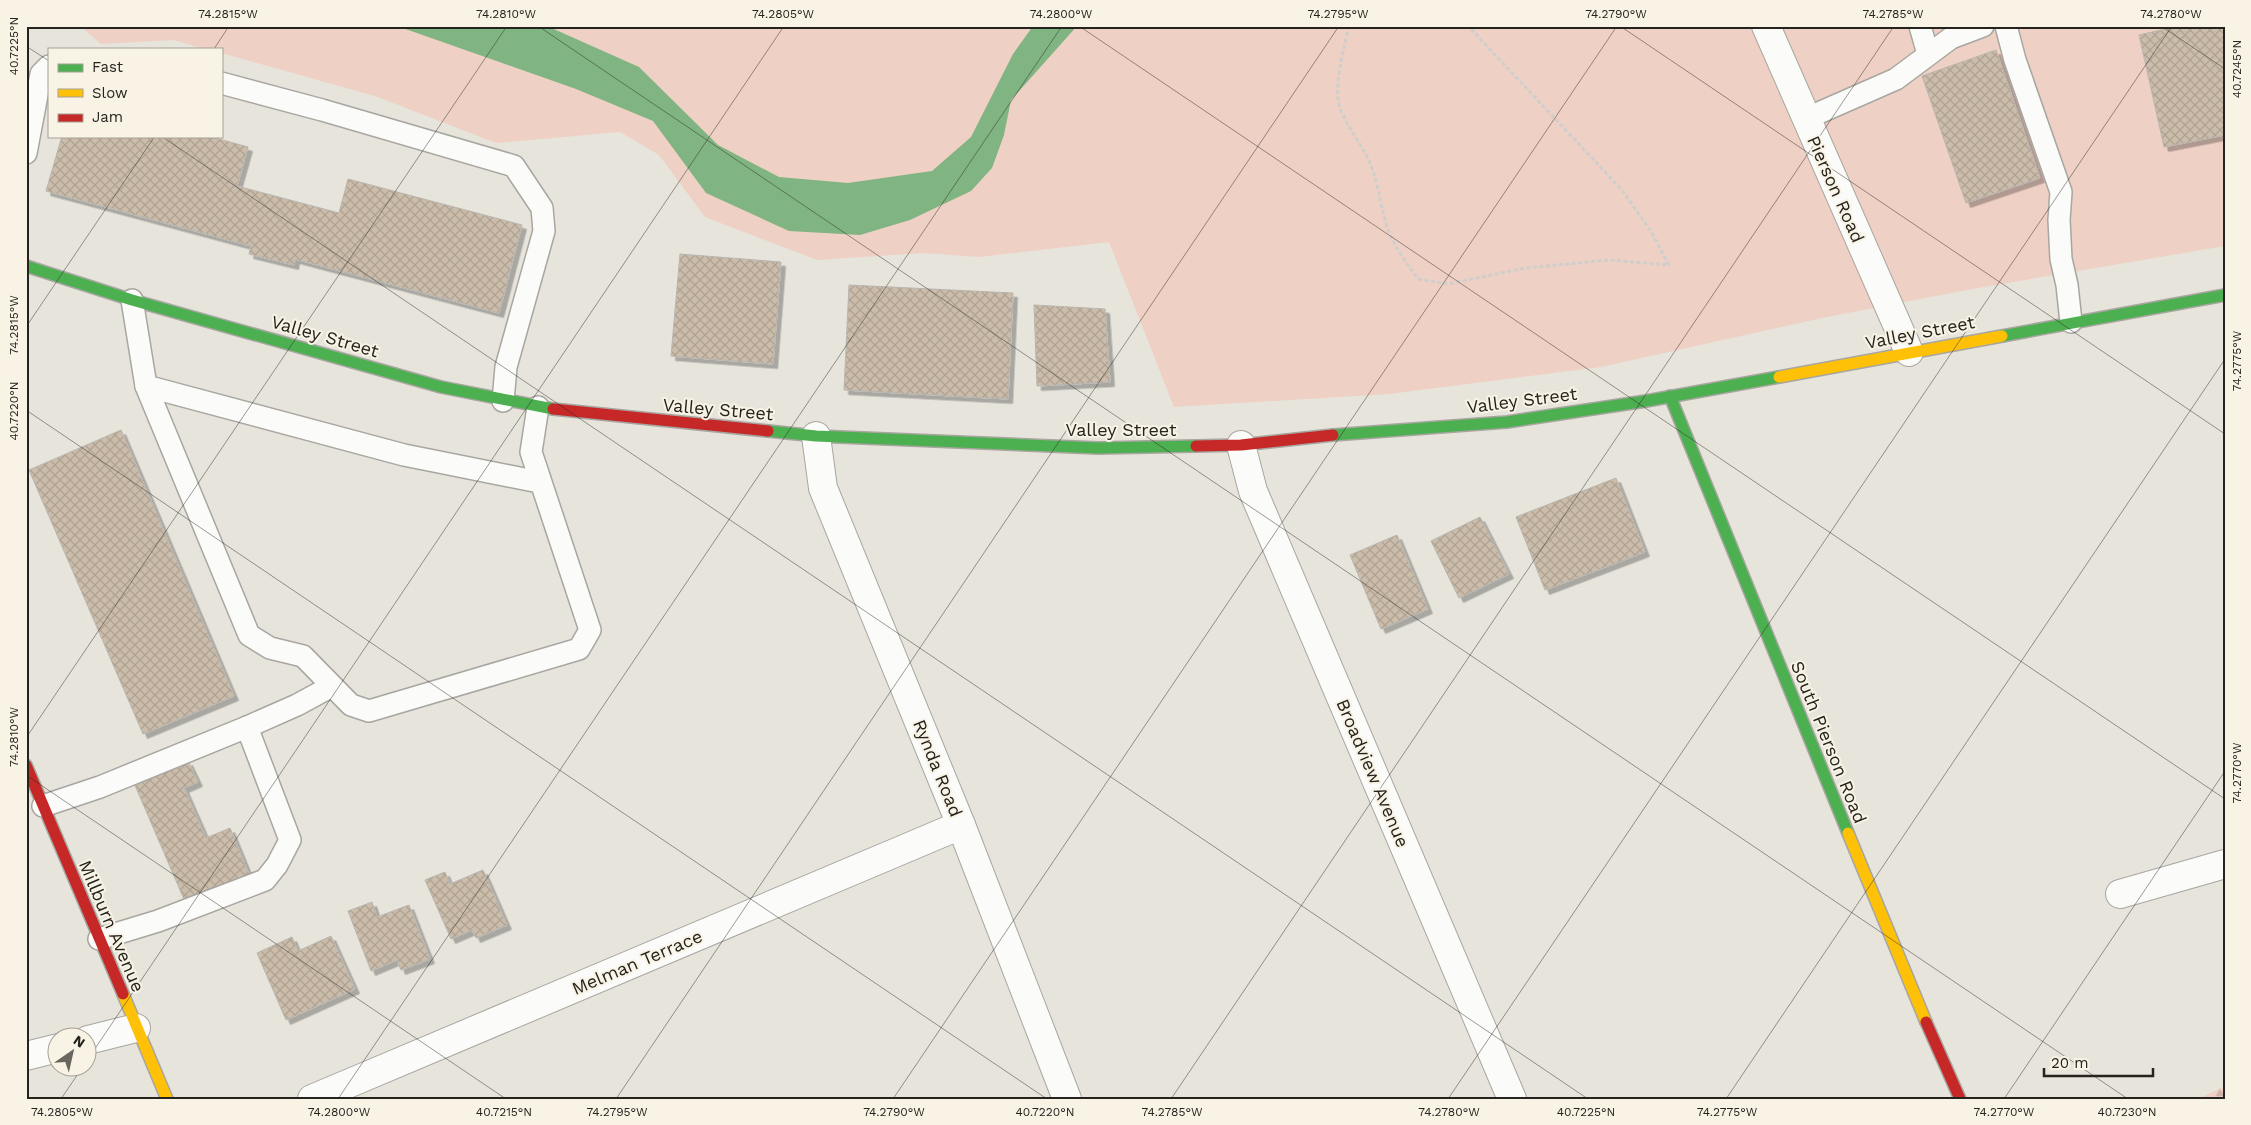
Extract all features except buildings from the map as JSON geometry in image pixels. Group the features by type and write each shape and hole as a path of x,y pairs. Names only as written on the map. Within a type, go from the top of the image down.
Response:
{"main road":[{"name":"Valley Street","path":"26,266 132,300 441,387 538,407 816,436 1098,448 1241,445 1325,436 1507,422 1670,396 2225,295"},
{"name":"South Pierson Road","path":"1670,396 1906,976 1960,1099"},
{"name":"Millburn Avenue","path":"26,765 167,1099"}],"street":[{"name":"Pierson Road","path":"1766,26 1805,119 1909,352"},
{"name":"Rynda Road","path":"816,436 823,488 961,825 1068,1099"},
{"name":"Broadview Avenue","path":"1241,445 1257,500 1512,1099"},
{"name":"Melman Terrace","path":"312,1099 961,825"},
{"path":"2120,894 2225,864"},
{"path":"98,1038 136,1028"},
{"path":"26,1056 48,1050"}],"lane":[{"path":"1920,26 1928,54"},
{"path":"1805,119 1896,79 1951,38 1983,26"},
{"path":"2006,26 2018,69 2060,192 2061,258 2067,285 2071,322"},
{"path":"26,153 41,74 48,67"},
{"path":"222,83 322,110 514,166 542,208 544,231 506,367 503,401"},
{"path":"132,300 146,386 249,635 270,648 303,656 351,705 369,711 579,650 590,630 539,482 531,452 538,407"},
{"path":"146,386 404,455 539,482"},
{"path":"43,806 100,786 197,746 224,737 272,717 332,686"},
{"path":"99,940 158,921 265,880 277,865 290,840 247,727"}],"path":[{"path":"1349,26 1339,79 1338,100 1344,118 1359,140 1371,165 1386,225 1398,252 1418,279 1448,284 1525,268 1609,260 1669,265 1650,230 1622,190 1468,26"}],"green space":[{"path":"80,26 2225,26 2225,246 1972,289 1822,318 1601,367 1389,394 1174,407 1109,242 979,257 923,253 817,260 705,217 659,155 620,132 496,143 375,96 222,53 222,48 201,48 174,40 101,44"},
{"path":"2225,1086 2225,1099 2198,1099"}],"shaded area":[{"path":"397,26 547,26 639,67 718,145 779,177 848,183 932,171 971,137 1013,54 1033,26 1077,26 1011,100 1004,135 992,168 971,191 910,220 860,235 789,231 706,193 653,121 576,89"}],"traffic: fast":[{"path":"26,266 132,300 441,387 553,409"},
{"path":"2002,336 2225,295"},
{"path":"1333,435 1507,422 1646,401 1779,377"},
{"path":"1670,396 1848,833"},
{"path":"768,431 816,436 1098,448 1196,446"}],"traffic: slow":[{"path":"1779,377 2002,336"},
{"path":"1848,833 1926,1022"},
{"path":"123,994 167,1099"}],"traffic: jam":[{"path":"553,409 768,431"},
{"path":"1196,446 1241,445 1333,435"},
{"path":"26,765 123,994"},
{"path":"1926,1022 1960,1099"}]}
